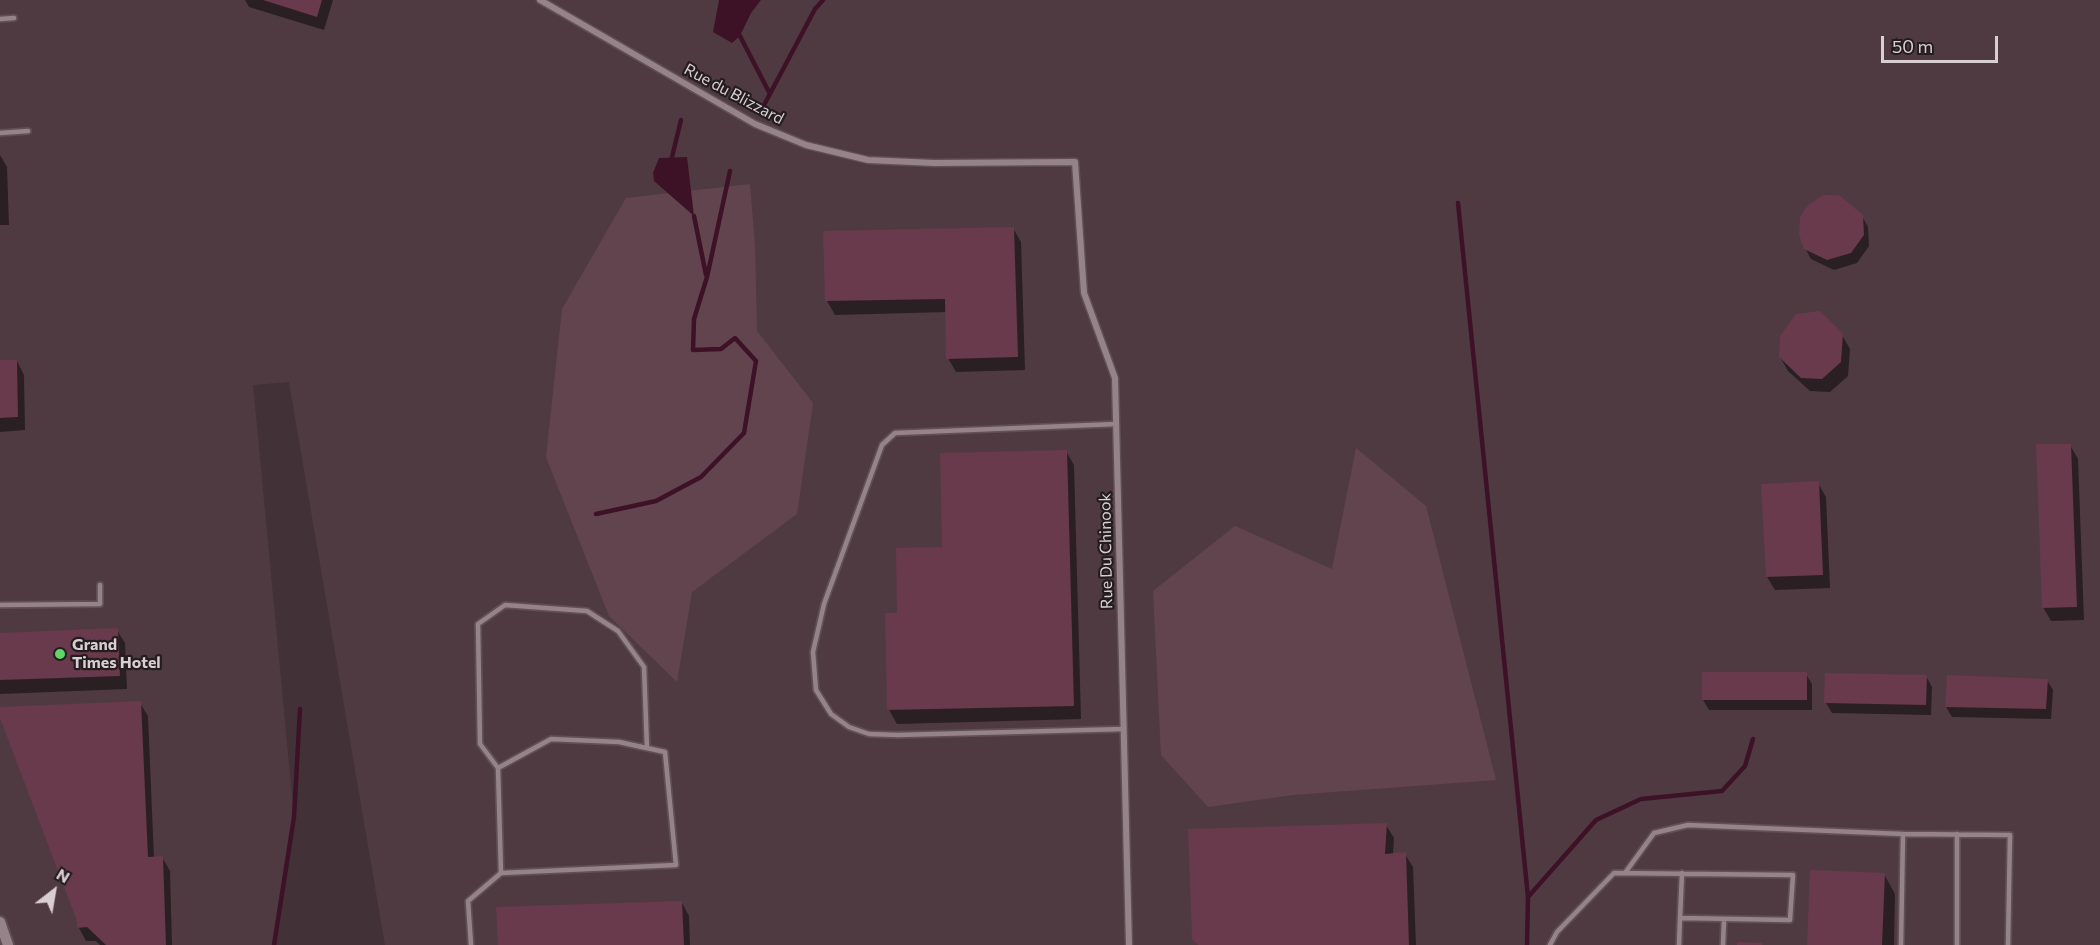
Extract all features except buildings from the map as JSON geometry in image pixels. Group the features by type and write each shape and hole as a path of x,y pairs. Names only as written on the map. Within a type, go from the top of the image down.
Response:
{"street":[{"name":"Rue du Blizzard","path":"540,0 755,124 806,145 868,160 934,163 1075,162"},
{"name":"Rue Du Chinook","path":"1075,162 1084,293 1115,378 1130,945"},
{"path":"0,922 8,945"}],"lane":[{"path":"0,19 14,18"},
{"path":"0,133 28,131"},
{"path":"1116,424 895,433 882,445 824,603 813,652 816,690 831,714 849,728 868,734 1124,729"},
{"path":"0,605 100,604 100,585"},
{"path":"501,873 498,768 480,744 478,624 505,605 587,611 618,631 644,667 647,748"},
{"path":"471,945 468,901 501,873 676,865 665,752 619,742 551,739 498,768"},
{"path":"1625,873 1654,833 1688,825 1903,834 2010,835 2008,945"},
{"path":"1901,945 1903,834"},
{"path":"1957,834 1957,945"},
{"path":"1551,945 1557,932 1614,873 1793,874 1790,920 1680,918"},
{"path":"1678,945 1682,873"},
{"path":"1723,945 1724,920"}],"shaded area":[{"path":"0,0 2100,0 2100,945 385,945 289,382 253,385 294,817 274,945 0,945"},
{"path":"719,0 761,0 751,13 740,36 732,43 713,32"},
{"path":"687,157 694,216 654,181 653,173 659,158"},
{"path":"750,184 755,246 757,331 813,403 797,514 692,592 677,682 609,616 546,457 562,309 626,198"},
{"path":"1356,448 1426,506 1496,780 1293,795 1208,807 1161,755 1153,591 1235,526 1332,569"}],"waterway":[{"path":"763,107 815,9 823,0"},
{"path":"740,36 770,94"},
{"path":"672,157 681,120"},
{"path":"596,514 656,501 701,477 744,433 756,361 735,338 721,349 693,350 694,319 707,277 730,171"},
{"path":"1458,203 1528,897 1527,945"},
{"path":"694,216 706,275"},
{"path":"274,945 294,817 300,709"},
{"path":"1528,897 1596,820 1641,799 1722,791 1745,766 1753,739"}],"place":[{"name":"Grand Times Hotel","path":"60,654"}]}
